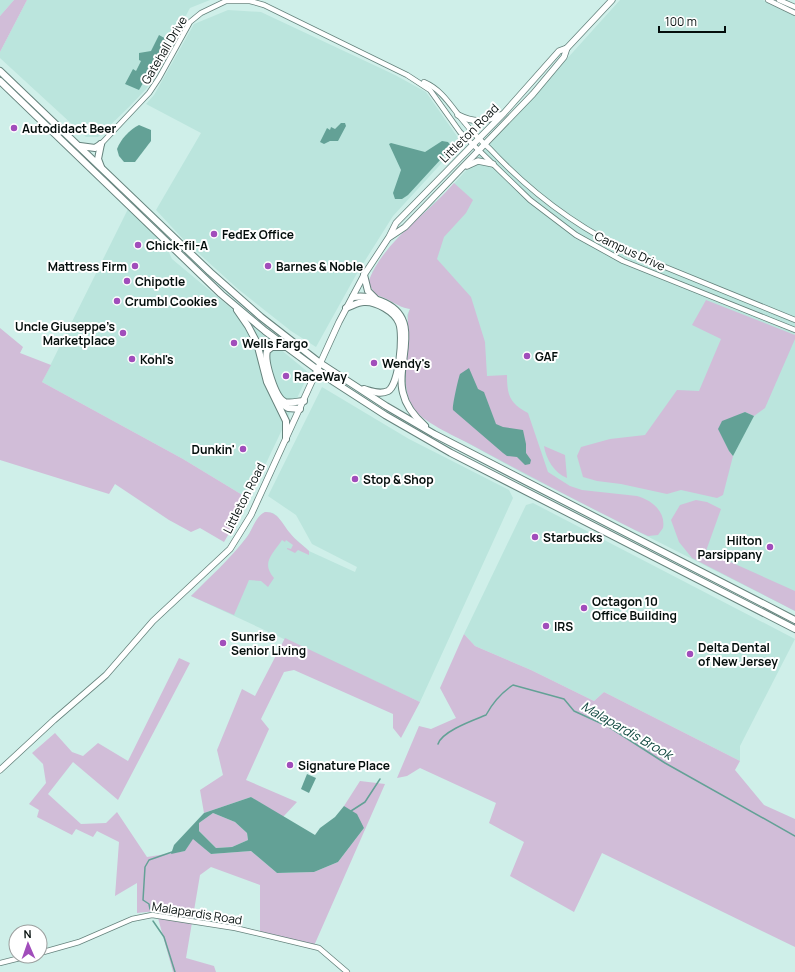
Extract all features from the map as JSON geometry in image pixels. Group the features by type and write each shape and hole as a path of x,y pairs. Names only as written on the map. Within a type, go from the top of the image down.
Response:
{"highway":[{"path":"0,71 226,287 320,363 434,434 795,620"},
{"path":"0,81 188,263 234,305 317,371 367,404 452,454 795,629"},
{"path":"78,146 95,148 101,144"},
{"path":"101,144 98,159 101,168"},
{"path":"364,275 368,291 376,299"},
{"path":"353,297 364,296 376,299 395,309 404,321 406,335 402,377 403,394 407,405 415,416 434,434"},
{"path":"346,308 361,302 370,302 392,314 400,327 399,359 393,386 387,392 381,393 357,387"},
{"path":"234,305 254,336 267,382 286,422 286,439"},
{"path":"285,347 272,347 267,351 266,358 272,380 280,397 284,401 289,403 304,400"},
{"path":"274,399 283,406 300,409"}],"main road":[{"name":"Littleton Road","path":"389,237 405,227 538,88 564,57 567,48 612,0"},
{"name":"Littleton Road","path":"0,770 106,675 153,621 230,549 251,516 346,308 364,275 389,237 396,223 504,113 559,51 567,48"},
{"path":"458,115 470,120 480,121 490,120 504,113"},
{"path":"460,170 471,163 478,161 492,164"}],"street":[{"name":"Gatehall Drive","path":"101,144 149,93 190,22 201,12 226,1 250,0 264,4 413,77 438,91 485,144"},
{"path":"768,0 795,13"},
{"path":"779,0 795,7"},
{"name":"Gatehall Drive","path":"413,77 434,94 454,125 479,150"},
{"name":"Campus Drive","path":"485,144 508,167 554,207 596,235 638,256 795,320"},
{"name":"Campus Drive","path":"479,150 543,211 600,250 658,276 795,330"},
{"name":"Malapardis Road","path":"48,951 79,942 132,919 152,915 235,928 319,948 347,972"}],"shaded area":[{"path":"0,0 14,0 0,16"},
{"path":"14,0 27,0 0,52 0,16"},
{"path":"27,0 210,0 190,8 147,88 98,137 86,137 0,58 0,52"},
{"path":"620,0 763,0 795,16 795,611 526,475 435,425 414,410 407,393 405,374 410,330 407,315 410,309 402,307 386,297 376,295 372,272 398,239 430,205 442,197"},
{"path":"228,10 261,12 395,75 426,92 461,142 393,216 356,275 316,347 291,331 238,289 184,240 156,210 201,133 146,104 154,95 194,24"},
{"path":"159,35 168,40 139,90 125,84 133,69 136,71 141,61 139,60 139,53 151,51"},
{"path":"341,123 345,123 346,126 338,141 330,141 324,144 320,142 327,128 330,130 331,127 335,129"},
{"path":"139,125 151,130 151,141 135,162 124,162 119,156 117,149 126,135"},
{"path":"442,141 448,142 451,146 441,159 408,195 402,199 395,199 393,193 401,170 389,144 391,143 425,152"},
{"path":"454,183 473,200 466,213 444,237 437,259 471,297 485,342 487,376 507,375 509,394 517,406 528,413 548,472 570,486 582,490 637,496 648,500 657,508 662,517 663,528 658,535 648,536 572,498 439,428 418,414 414,409 407,393 406,384 409,341 408,316 410,309 376,295 368,283 375,268 394,242"},
{"path":"128,209 166,246 172,259 309,373 249,499 183,459 42,382"},
{"path":"706,300 795,335 795,339 765,408 754,416 745,412 719,429 729,451 733,456 723,495 717,498 681,490 667,494 583,477 577,456 581,447 610,439 645,435 677,390 699,391 721,339 692,325"},
{"path":"0,328 23,347 20,353 51,365 42,382 183,459 249,499 224,542 200,528 191,532 169,520 115,484 109,494 0,460"},
{"path":"469,368 478,389 484,392 496,424 503,427 523,430 526,453 531,460 530,464 525,465 517,457 507,456 453,410 455,393 460,374"},
{"path":"322,387 409,439 509,490 513,498 420,702 191,596 234,554 249,534 258,518 265,512 273,513 277,516 290,534 309,551 355,572 357,567 312,544 296,515 268,496"},
{"path":"745,412 754,416 733,456 718,429 722,421"},
{"path":"544,446 565,455 567,478 558,473 551,465"},
{"path":"696,500 707,502 721,509 706,551 795,591 795,611 692,558 679,542 671,520 680,505"},
{"path":"533,503 795,639 740,746 740,761 604,692 594,701 531,670 475,646 464,634 526,505"},
{"path":"265,512 270,512 277,516 292,536 309,551 309,555 298,550 295,553 287,549 291,549 293,545 286,540 285,542 282,540 269,559 268,563 270,573 274,578 268,587 261,581 249,580 234,615 191,596 234,553 249,534 254,523"},
{"path":"464,634 475,646 531,670 594,701 604,692 740,761 735,770 764,805 795,819 795,947 602,853 574,912 510,876 524,842 489,823 496,803 420,768 407,776 397,778 419,726 431,729 456,718 440,688"},
{"path":"285,638 420,702 401,738 393,728 393,714 294,670 284,672 261,719 269,729 246,780 297,802 283,817 251,797 204,813 200,790 223,775 217,750 242,689 255,696"},
{"path":"179,658 190,663 118,800 73,762 48,794 81,824 106,823 117,812 147,857 185,851 193,838 211,854 251,851 277,873 314,872 338,862 364,828 344,806 360,781 385,784 313,948 260,934 260,885 211,867 200,875 186,958 214,966 216,972 173,972 156,911 137,913 137,883 115,896 119,842 97,831 93,837 76,829 72,835 37,817 39,810 29,804 46,783 43,764 32,753 55,733 72,752 83,756 98,743 128,761"},
{"path":"307,774 316,778 309,793 301,789"},
{"path":"251,797 315,835 320,828 335,817 344,806 357,814 364,828 338,862 314,872 277,873 251,851 211,854 193,839 185,851 171,854 174,845 204,813","holes":["213,813 235,822 247,833 248,840 232,847 216,848 199,831 199,823"]},
{"path":"213,813 235,822 247,833 248,840 232,847 216,848 199,831 199,823"}],"waterway":[{"name":"Malapardis Brook","path":"438,744 441,739 452,730 486,715 498,698 513,685 564,699 574,711 609,727 665,763 795,836"},
{"name":"Malapardis Brook","path":"351,811 365,802 380,779"},
{"name":"Malapardis Brook","path":"150,909 149,904 143,900 145,867 149,860 172,852"},
{"name":"Malapardis Brook","path":"153,921 164,937 175,972"}],"place":[{"name":"Autodidact Beer","path":"14,128"},
{"name":"FedEx Office","path":"214,234"},
{"name":"Chick-fil-A","path":"138,245"},
{"name":"Mattress Firm","path":"135,266"},
{"name":"Barnes & Noble","path":"268,266"},
{"name":"Chipotle","path":"127,281"},
{"name":"Crumbl Cookies","path":"117,301"},
{"name":"Uncle Giuseppe’s Marketplace","path":"123,333"},
{"name":"Wells Fargo","path":"234,343"},
{"name":"GAF","path":"527,356"},
{"name":"Kohl's","path":"132,359"},
{"name":"Wendy's","path":"374,363"},
{"name":"RaceWay","path":"286,376"},
{"name":"Dunkin'","path":"243,449"},
{"name":"Stop & Shop","path":"355,479"},
{"name":"Starbucks","path":"535,537"},
{"name":"Hilton Parsippany","path":"770,547"},
{"name":"Octagon 10 Office Building","path":"584,608"},
{"name":"IRS","path":"546,626"},
{"name":"Sunrise Senior Living","path":"223,643"},
{"name":"Delta Dental of New Jersey","path":"690,654"},
{"name":"Signature Place","path":"290,765"}]}
